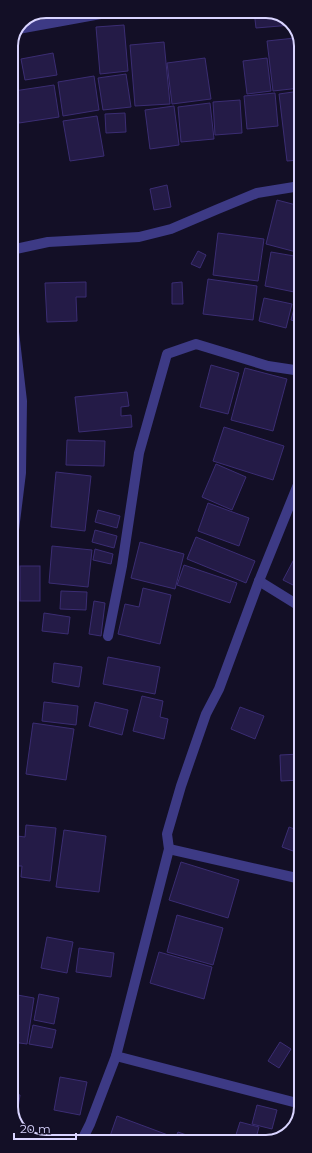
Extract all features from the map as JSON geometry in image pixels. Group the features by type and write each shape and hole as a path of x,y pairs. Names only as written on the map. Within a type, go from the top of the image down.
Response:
{"street":[{"path":"25,28 78,18"},
{"path":"18,248 48,242 139,237 171,229 257,193 294,187"},
{"path":"108,636 122,566 139,453 167,354 196,344 268,366 294,370"},
{"path":"18,366 22,401 21,473 18,497"},
{"path":"85,1135 116,1056 169,849 167,834 181,786 206,714 219,689 259,581 294,494"},
{"path":"259,581 294,603"},
{"path":"169,849 294,877"},
{"path":"116,1056 294,1102"}],"building":[{"path":"255,18 277,20 286,26 256,28"},
{"path":"124,25 128,71 100,74 96,27"},
{"path":"293,38 294,89 273,91 267,41"},
{"path":"164,42 170,104 135,106 130,45"},
{"path":"53,53 57,75 25,80 21,59"},
{"path":"205,58 211,99 172,104 167,63"},
{"path":"267,58 271,91 247,94 243,61"},
{"path":"126,74 131,107 103,110 98,78"},
{"path":"94,76 99,110 63,116 58,82"},
{"path":"54,85 59,117 19,123 18,90"},
{"path":"294,92 294,160 287,161 279,94"},
{"path":"275,93 278,126 247,129 244,96"},
{"path":"240,100 242,133 215,135 213,102"},
{"path":"210,103 214,139 181,142 178,107"},
{"path":"174,106 179,145 150,149 145,110"},
{"path":"125,113 126,132 106,133 105,114"},
{"path":"97,116 104,156 70,161 63,121"},
{"path":"167,185 171,207 154,210 150,189"},
{"path":"277,200 294,204 294,251 266,244"},
{"path":"218,233 264,239 258,281 213,275"},
{"path":"198,251 206,255 200,268 191,264"},
{"path":"271,252 294,256 294,292 265,286"},
{"path":"208,279 257,286 253,320 203,314"},
{"path":"86,282 86,297 76,297 77,321 47,322 45,283"},
{"path":"182,282 183,304 172,304 172,283"},
{"path":"264,298 292,304 286,328 259,321"},
{"path":"294,309 294,321 291,320"},
{"path":"211,365 239,373 228,414 200,407"},
{"path":"245,368 287,379 273,431 231,420"},
{"path":"127,392 129,406 121,407 121,416 131,415 132,427 79,432 75,397"},
{"path":"224,427 284,446 273,480 213,461"},
{"path":"67,440 105,441 104,466 66,465"},
{"path":"216,464 246,477 232,510 202,497"},
{"path":"56,472 91,476 85,531 51,527"},
{"path":"208,503 249,518 239,546 198,531"},
{"path":"98,510 120,516 117,528 95,522"},
{"path":"95,530 117,536 114,548 92,542"},
{"path":"196,537 255,561 246,583 187,559"},
{"path":"140,542 184,554 175,589 131,578"},
{"path":"52,546 92,550 88,587 49,583"},
{"path":"95,549 113,554 111,564 93,560"},
{"path":"294,559 294,586 283,580"},
{"path":"184,565 237,583 230,603 177,585"},
{"path":"20,566 40,566 40,601 20,601"},
{"path":"143,588 171,595 160,644 118,634 125,604 139,607"},
{"path":"61,591 87,592 86,610 60,609"},
{"path":"94,601 105,603 101,636 89,634"},
{"path":"44,613 70,617 68,634 42,631"},
{"path":"108,657 160,667 155,694 103,684"},
{"path":"54,663 82,667 79,687 52,682"},
{"path":"142,696 163,701 160,717 168,719 164,739 133,731"},
{"path":"44,702 78,706 76,725 42,721"},
{"path":"95,702 128,710 122,735 89,726"},
{"path":"240,707 264,716 255,739 231,729"},
{"path":"33,723 74,729 66,780 26,774"},
{"path":"294,754 294,780 281,781 280,755"},
{"path":"26,825 56,828 50,881 21,877 22,866 18,866 18,836 25,837"},
{"path":"289,827 294,829 293,851 282,847"},
{"path":"64,830 106,836 99,892 56,887"},
{"path":"181,862 239,880 228,918 169,900"},
{"path":"177,915 223,928 213,965 167,952"},
{"path":"47,937 73,942 67,973 41,968"},
{"path":"79,948 114,953 111,977 76,972"},
{"path":"159,952 212,967 204,999 150,983"},
{"path":"39,994 59,998 54,1024 34,1020"},
{"path":"18,995 34,998 27,1044 18,1043"},
{"path":"33,1025 56,1030 52,1048 29,1044"},
{"path":"280,1042 291,1049 279,1068 268,1061"},
{"path":"60,1077 87,1082 80,1115 54,1110"},
{"path":"18,1094 20,1095 18,1108"},
{"path":"257,1105 277,1110 272,1129 252,1124"},
{"path":"117,1116 168,1135 110,1135"},
{"path":"240,1122 259,1127 257,1135 236,1135"},
{"path":"178,1132 186,1135 177,1135"}]}
